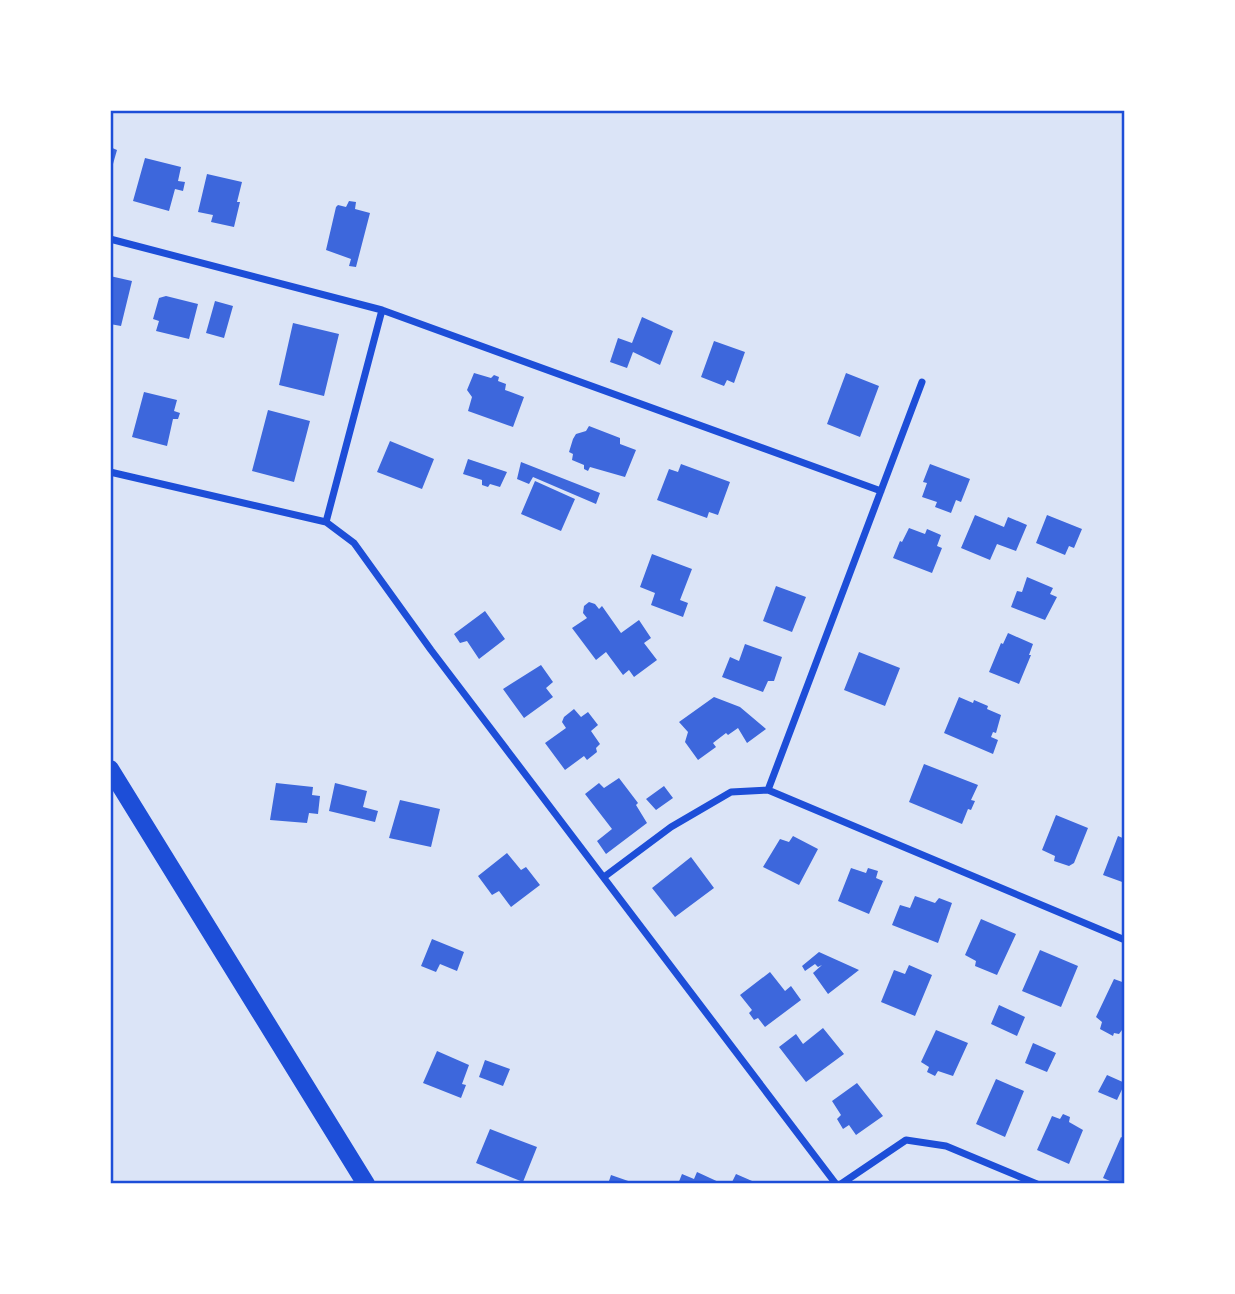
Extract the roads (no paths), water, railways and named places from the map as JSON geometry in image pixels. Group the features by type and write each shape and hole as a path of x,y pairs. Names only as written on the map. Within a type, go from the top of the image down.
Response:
{"main road":[{"path":"110,769 366,1184"}],"street":[{"path":"110,239 382,310 881,491"},
{"path":"326,522 382,310"},
{"path":"768,790 922,382"},
{"path":"110,471 326,522 354,543 431,650 838,1184 906,1140 946,1146 1037,1184"},
{"path":"604,877 671,827 731,792 768,790 1125,940"}]}
